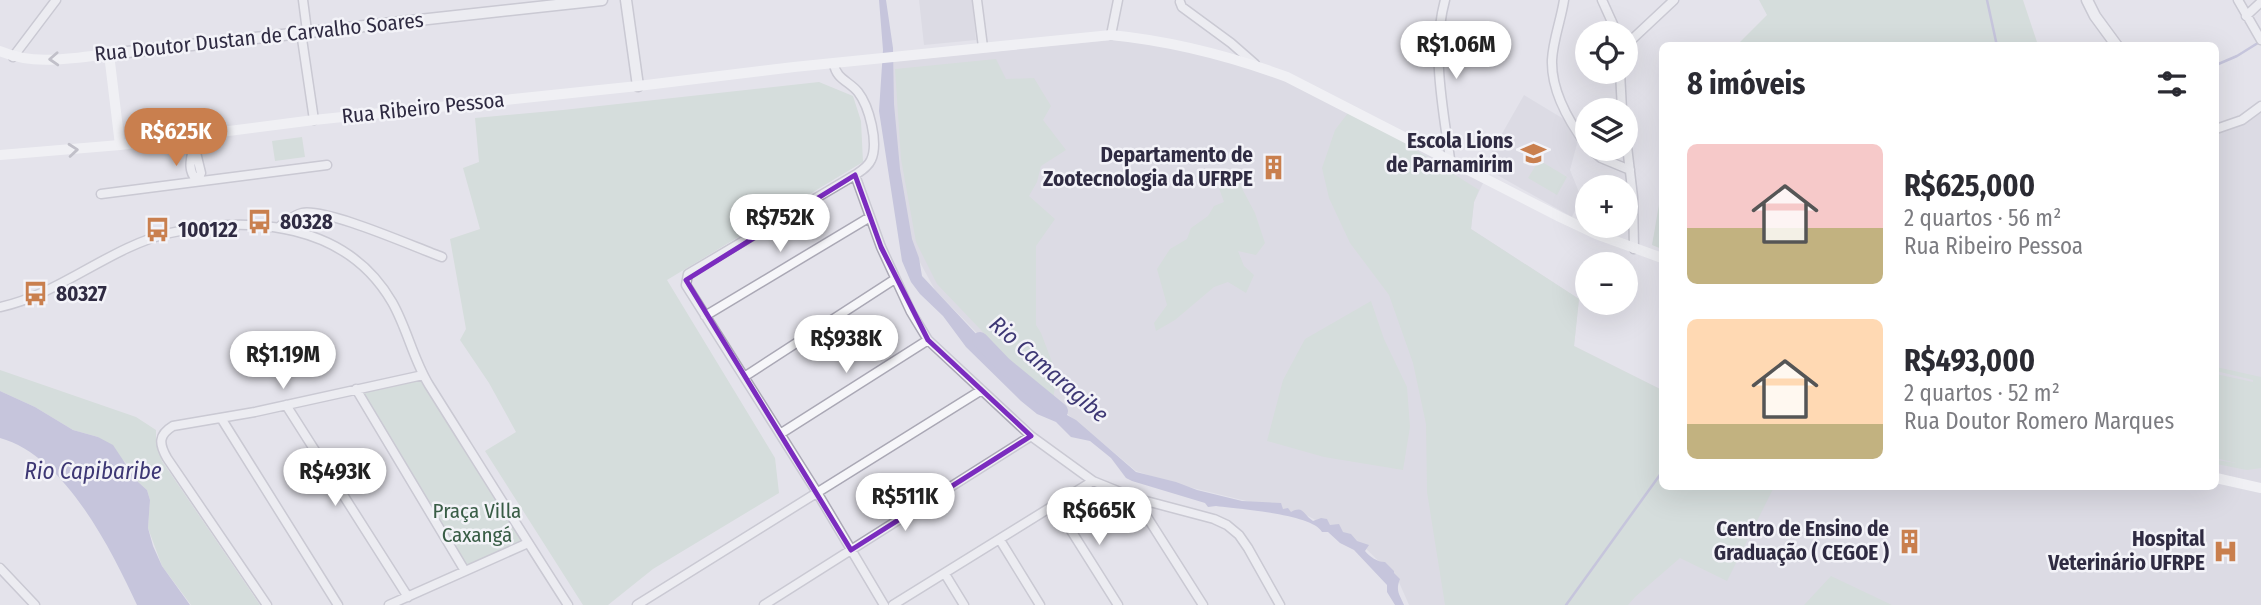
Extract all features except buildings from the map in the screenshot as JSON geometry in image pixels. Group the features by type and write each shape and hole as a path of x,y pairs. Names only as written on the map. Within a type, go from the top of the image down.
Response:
{"main road":[{"name":"Rua Ribeiro Pessoa","path":"0,155 193,141 314,120 1111,35 1166,42 1257,66 1304,85 1560,217 1659,257"},
{"name":"Rua Doutor Dustan de Carvalho Soares","path":"0,51 13,57 51,60 109,54"},
{"path":"109,54 121,145"},
{"path":"2219,479 2261,488"}],"street":[{"path":"13,57 56,0"},
{"path":"303,0 314,120"},
{"name":"Rua Doutor Dustan de Carvalho Soares","path":"109,54 602,0"},
{"path":"626,0 638,86"},
{"path":"977,0 983,47"},
{"path":"1111,35 1118,0"},
{"path":"1445,0 1439,36 1450,159"},
{"path":"1564,0 1552,60 1554,85 1575,126"},
{"path":"1602,0 1612,21"},
{"path":"1638,34 1674,0"},
{"path":"2087,0 2114,42"},
{"path":"2238,0 2261,40"},
{"path":"1180,2 1182,7 1257,66"},
{"path":"2246,16 2261,2"},
{"path":"834,64 838,76 859,93 867,108 874,140 873,158 869,164 855,175 693,271 686,280 686,285 818,494 884,605"},
{"path":"2219,128 2242,120 2261,106"},
{"path":"193,141 201,173 197,181"},
{"path":"1608,161 1630,170"},
{"path":"1629,161 1634,249"},
{"path":"101,194 327,165"},
{"path":"855,175 895,279 928,340 1031,436 1093,481 1135,498 1227,525 1239,535 1248,548 1280,605"},
{"path":"279,227 302,213 324,214 442,257"},
{"path":"705,316 870,217"},
{"path":"0,307 21,301 133,246 170,233 227,227 279,227 303,232 329,242 366,269 393,303 423,375 568,605"},
{"path":"744,377 895,279"},
{"path":"780,434 928,340"},
{"path":"267,605 167,458 162,449 162,436 173,426 423,375"},
{"path":"356,389 465,571"},
{"path":"637,605 981,391"},
{"path":"286,405 408,597"},
{"path":"221,418 338,605"},
{"path":"764,605 1031,436"},
{"path":"893,605 1093,481"},
{"path":"1135,498 1203,605"},
{"path":"1055,505 1118,605"},
{"path":"1000,540 1040,605"},
{"path":"389,605 528,543"},
{"path":"0,568 35,605"},
{"path":"945,574 964,605"}],"highlighted area":[{"path":"855,175 881,247 928,340 1031,436 851,550 686,280"}],"shaded area":[{"path":"919,0 972,0 976,40 924,45"},
{"path":"1113,40 1178,45 1257,66 1486,177 1474,202 1471,229 1575,296 1575,315 1577,315 1574,346 1659,388 1659,490 2219,490 2219,128 2261,109 2261,605 1409,605 1398,580 1362,545 1308,516 1168,482 1136,471 1006,363 935,290 911,246 895,162 889,62"},
{"name":"Escola Lions de Parnamirim","path":"1524,95 1572,124 1575,132 1575,151 1570,170 1575,182 1575,210 1572,217 1483,167"}],"green space":[{"path":"1759,0 2023,0 2037,42 1740,42 1767,15"},
{"path":"996,59 1006,79 1034,78 1051,106 1043,120 1066,150 1041,166 1037,182 1029,196 1055,219 1036,246 1036,325 1057,375 1053,399 1021,372 937,284 916,242 901,159 895,69"},
{"path":"819,82 853,96 861,121 863,162 667,280 775,458 779,493 653,569 608,605 583,605 485,451 516,432 489,383 460,340 466,329 450,239 480,229 463,168 479,162 475,118"},
{"path":"1351,109 1479,190 1474,202 1471,229 1575,296 1575,315 1577,315 1574,346 1659,388 1659,490 1772,490 1727,581 1680,558 1628,605 1445,605 1427,492 1426,424 1413,363 1389,295 1350,243 1329,198 1322,168 1335,130"},
{"path":"302,137 305,157 275,161 272,141"},
{"path":"1539,160 1567,177 1557,195 1528,178"},
{"path":"1226,173 1237,179 1255,213 1265,243 1256,255 1238,251 1244,266 1254,275 1246,293 1228,282 1214,287 1175,320 1156,331 1154,323 1167,305 1157,269 1170,249 1187,239 1191,228 1208,216 1214,206 1224,202 1215,177"},
{"path":"1659,204 1659,248 1652,245"},
{"path":"1371,301 1384,339 1407,387 1410,427 1403,470 1324,457 1267,441 1283,380 1305,339"},
{"path":"2219,368 2261,377 2261,468 2247,470 2219,465 2219,460 2236,463 2219,459 2219,375 2253,380 2219,372"},
{"path":"0,370 136,417 156,430 162,461 260,605 191,605 162,566 148,528 150,500 147,490 137,481 126,463 98,437 73,430 35,407 0,391"},
{"name":"Praça Villa Caxangá","path":"420,378 525,542 467,565 361,392"},
{"path":"1831,576 1892,605 1804,605"}],"water":[{"name":"Rio Camaragibe","path":"879,0 886,0 893,48 894,104 900,169 912,239 922,276 979,337 990,345 1012,379 1029,393 1041,399 1044,396 1076,420 1136,472 1242,501 1281,503 1283,509 1288,508 1291,512 1301,510 1313,521 1321,518 1327,519 1330,525 1339,524 1343,532 1369,545 1365,551 1369,555 1385,562 1394,571 1400,579 1398,590 1404,605 1395,605 1387,592 1387,585 1354,550 1316,526 1291,517 1257,511 1208,507 1205,503 1126,478 1111,458 1090,441 1071,437 1056,422 1037,414 1021,401 966,347 943,316 920,294 911,282 902,261 879,111 883,50"},
{"name":"Rio Capibaribe","path":"0,391 35,407 73,430 98,437 113,445 137,481 147,490 150,500 148,528 153,546 162,566 190,605 137,605 99,532 65,484 45,463 23,448 0,438"}],"waterway":[{"path":"1987,0 1996,42"},
{"path":"2219,64 2261,41"},
{"name":"Rio Camaragibe","path":"980,340 1004,365 1060,411"},
{"path":"1566,605 1659,476"}],"place":[{"name":"Escola Lions de Parnamirim","path":"1533,153"},
{"name":"Departamento de Zootecnologia da UFRPE","path":"1273,167"},
{"name":"80328","path":"260,222"},
{"name":"100122","path":"158,230"},
{"name":"80327","path":"36,294"},
{"name":"Centro de Ensino de Graduação ( CEGOE )","path":"1909,541"},
{"name":"Hospital Veterinário UFRPE","path":"2225,551"}]}
